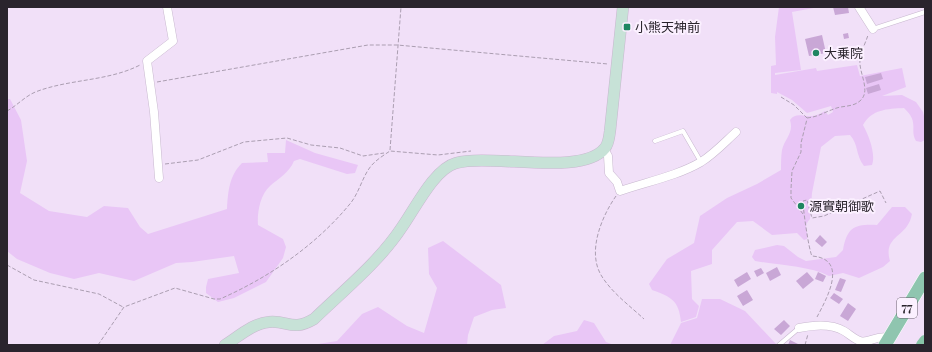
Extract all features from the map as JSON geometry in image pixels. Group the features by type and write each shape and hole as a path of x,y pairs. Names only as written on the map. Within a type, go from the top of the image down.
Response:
{"main road":[{"name":"77","path":"887,341 925,278"}],"street":[{"path":"159,178 147,61 173,41 167,7"},
{"path":"225,345 262,323 274,322 294,326 306,324 314,319 386,248 436,178 447,167 456,163 474,160 557,162 582,160 596,155 609,141 622,7"},
{"path":"860,7 873,28"},
{"path":"604,148 608,156 608,173 617,182 620,191 680,172 701,162 716,151 736,132"},
{"path":"799,328 812,326 833,326 843,330 860,341 882,336 887,341"}],"lane":[{"path":"873,28 925,12"},
{"path":"655,141 683,131 701,162"},
{"path":"779,345 799,328"}],"path":[{"path":"390,151 401,7"},
{"path":"808,118 822,116 834,109 855,104 863,98 865,93 865,85 860,58 869,32 873,28"},
{"path":"150,83 368,45 397,45 616,65"},
{"path":"7,111 30,94 39,90 116,75 147,61"},
{"path":"781,97 794,105 808,118"},
{"path":"804,216 791,198 791,189 792,171 801,152 801,143 808,118"},
{"path":"158,165 198,160 244,142 287,138 311,145 340,148 363,156 385,154"},
{"path":"98,345 124,307 175,288 214,300 220,299 267,276 291,259 334,224 351,204 370,167 390,151 438,155 468,151 473,153 474,160"},
{"path":"620,191 606,210 600,224 596,245 598,264 601,275 644,319"},
{"path":"805,345 806,338 830,289 833,274 831,264 826,259 812,256 809,251 809,239 804,216 803,202 807,200 812,218 824,216 880,191 886,203"},
{"path":"7,265 34,280 99,294 124,307"}],"shaded area":[{"path":"779,7 819,7 792,12 801,70 775,73 775,75 816,68 817,71 857,65 860,76 902,68 906,87 882,96 902,95 916,102 923,112 925,120 925,140 921,142 916,141 913,133 912,118 904,108 875,113 863,125 870,140 873,156 872,165 864,166 861,162 855,142 850,135 835,136 821,147 812,193 810,219 806,224 807,239 804,240 797,233 772,235 753,221 737,222 712,250 712,264 691,271 692,299 699,306 696,317 681,322 676,304 665,295 652,290 649,284 667,259 694,243 700,216 727,198 757,184 781,170 782,150 790,132 790,120 792,118 797,115 814,116 825,111 828,115 833,112 831,106 807,113 792,100 777,92 777,94 771,93 771,66 776,65 775,37"},
{"path":"7,99 10,99 21,120 27,161 20,193 49,211 87,217 104,206 128,208 140,227 148,234 227,209 230,184 234,173 242,163 268,162 267,153 285,153 286,140 315,153 358,165 355,173 347,174 300,159 294,161 287,172 270,186 264,194 260,204 258,225 283,239 286,247 283,258 266,282 234,298 218,302 206,293 206,287 208,279 239,273 234,256 176,263 134,281 99,273 74,279 50,273 17,259 7,251"},
{"path":"892,207 905,207 912,214 910,221 904,230 891,243 889,248 890,261 883,267 859,278 843,273 829,276 803,268 755,261 752,257 755,250 777,245 784,246 798,257 806,261 836,257 843,250 847,236 853,228 863,225 877,225"},
{"path":"443,241 501,285 506,308 492,310 474,317 468,335 467,345 312,345 337,341 362,314 378,307 407,326 424,333 437,288 429,274 428,248"},
{"path":"702,299 720,299 745,311 777,345 670,345 681,323 697,318"},
{"path":"584,320 594,323 606,342 614,345 542,345 554,336 577,331"}],"building":[{"path":"833,7 848,7 849,13 835,15"},
{"path":"848,33 849,38 844,39 843,34"},
{"path":"822,35 826,53 809,56 805,39"},
{"path":"881,73 883,79 867,84 865,77"},
{"path":"879,84 881,90 868,94 866,88"},
{"path":"820,235 827,242 822,247 815,241"},
{"path":"777,267 781,275 770,281 766,273"},
{"path":"761,268 764,273 757,277 754,271"},
{"path":"747,272 751,279 738,287 734,280"},
{"path":"807,272 814,280 803,289 796,281"},
{"path":"818,272 826,276 823,282 815,279"},
{"path":"840,278 846,280 841,292 835,290"},
{"path":"747,290 753,300 743,306 737,296"},
{"path":"834,293 843,299 839,304 830,298"},
{"path":"848,303 856,309 848,321 840,316"},
{"path":"784,320 790,326 781,335 774,329"},
{"path":"790,340 798,344 788,345"}],"waterway":[{"path":"922,345 925,341"}],"place":[{"name":"小熊天神前","path":"627,27"},
{"name":"大乗院","path":"816,53"},
{"name":"源實朝御歌","path":"801,206"}]}
